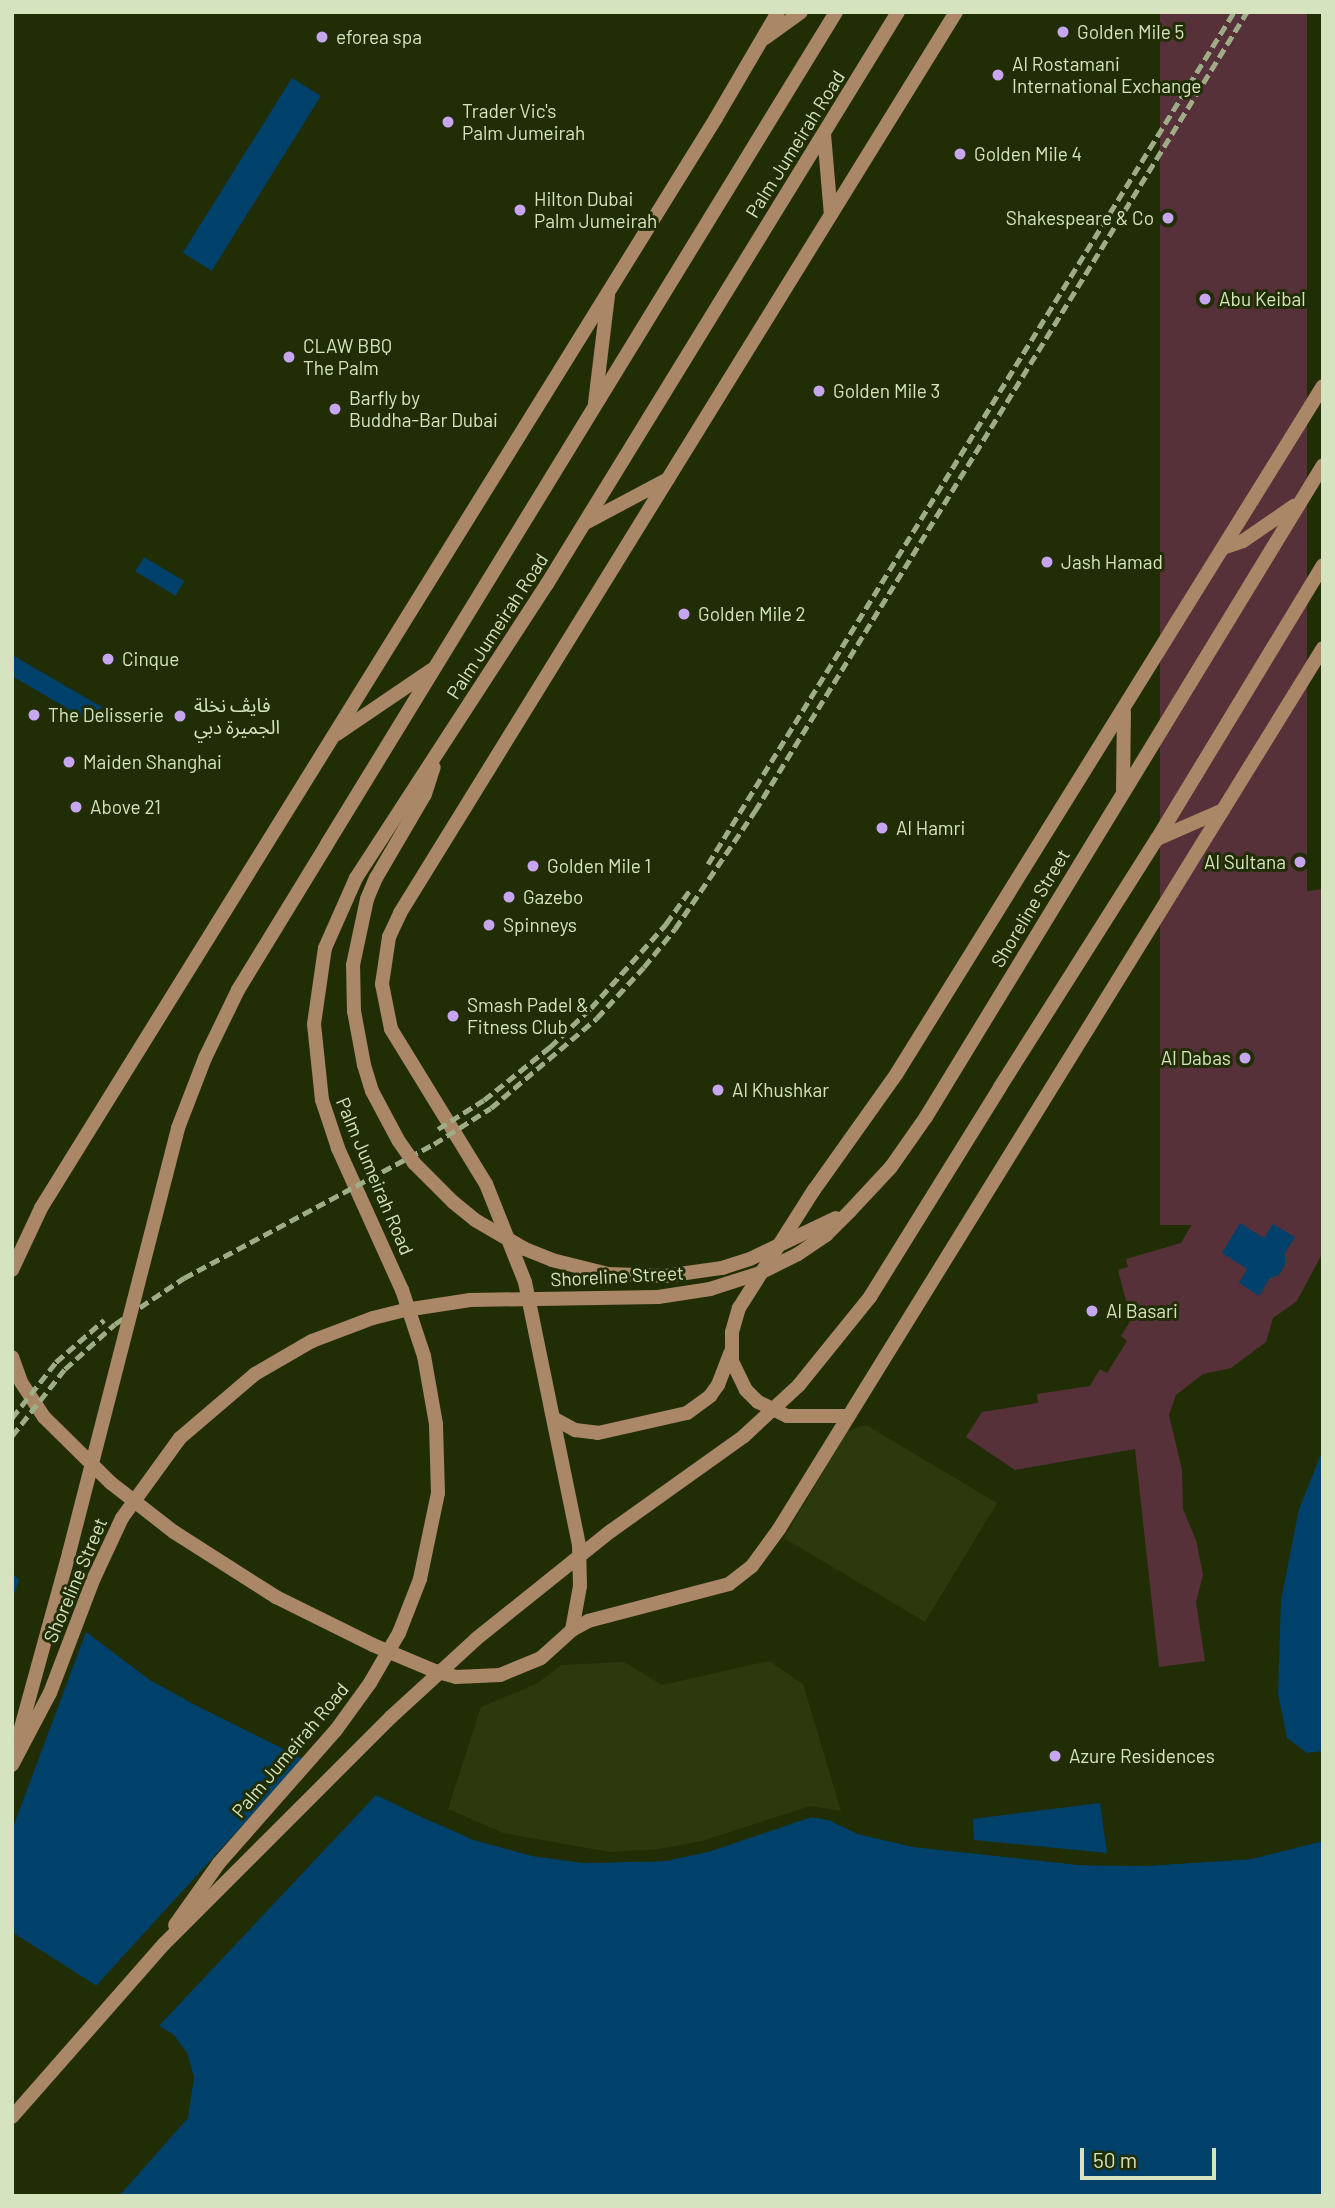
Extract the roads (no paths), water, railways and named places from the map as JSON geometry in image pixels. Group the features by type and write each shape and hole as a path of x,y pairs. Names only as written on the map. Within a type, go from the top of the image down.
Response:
{"main road":[{"path":"12,1270 41,1208 716,118 758,42 778,12"},
{"path":"758,42 801,12"},
{"name":"Palm Jumeirah Road","path":"12,1757 76,1528 178,1128 205,1058 238,990 836,12"},
{"name":"Palm Jumeirah Road","path":"12,2117 164,1944 219,1863 336,1730 370,1684 399,1633 420,1579 438,1493 436,1424 424,1356 402,1290 329,1124 317,1075 314,1024 325,948 344,900 585,523 898,12"},
{"path":"572,1630 580,1586 579,1545 534,1316 514,1248 470,1153 391,1029 385,1007 384,960 400,913 956,12"},
{"path":"824,134 831,215"},
{"path":"594,410 609,290"},
{"path":"555,1419 575,1430 598,1433 687,1413 710,1396 719,1385 732,1345 735,1320 745,1298 814,1191 897,1073 1323,386"},
{"name":"Shoreline Street","path":"12,1765 50,1693 94,1578 122,1518 180,1438 220,1401 255,1374 322,1337 405,1310 470,1300 645,1297 710,1289 760,1273 798,1254 826,1235 909,1142 1323,465"},
{"path":"585,523 669,479"},
{"path":"1223,548 1243,541 1298,503"},
{"path":"164,1944 391,1717 476,1639 583,1552 744,1436 799,1385 870,1297 1157,839 1323,565"},
{"path":"12,1357 21,1382 44,1417 111,1483 207,1555 276,1597 342,1631 435,1671 478,1678 521,1669 541,1658 572,1630 588,1621 711,1592 738,1579 752,1566 779,1529 1323,648"},
{"path":"331,738 435,668"},
{"path":"1123,791 1124,710"},
{"path":"438,752 425,794 376,878 367,899 354,954 354,1011 364,1065 372,1091 391,1128 414,1163 475,1220 525,1249 552,1260 608,1274 665,1276 694,1273 750,1259 850,1211"},
{"path":"1157,839 1223,810"},
{"path":"732,1345 738,1377 758,1402 787,1416 847,1416"}],"water":[{"path":"292,78 321,96 212,271 183,253"},
{"path":"144,557 184,581 176,596 135,572"},
{"path":"12,655 102,707 92,723 12,676"},
{"path":"1240,1223 1264,1238 1273,1224 1295,1237 1285,1253 1285,1265 1279,1275 1269,1279 1259,1296 1239,1283 1247,1269 1222,1253"},
{"path":"1323,1449 1323,1751 1307,1753 1287,1738 1278,1694 1281,1600 1299,1509"},
{"path":"12,1574 150,1680 197,1706 419,1816 474,1840 533,1856 584,1863 665,1861 711,1851 811,1817 829,1820 858,1834 914,1847 1080,1865 1143,1866 1251,1859 1323,1841 1323,2196 119,2196 188,2118 194,2077 187,2053 174,2035 12,1932"},
{"path":"1100,1803 1107,1853 974,1840 973,1819"}],"railway":[{"path":"708,864 1234,12"},
{"path":"12,1436 65,1369 115,1324 184,1278 434,1144 491,1108 597,1018 644,967 675,929 755,811 1247,12"},
{"path":"438,1129 484,1100 550,1047 591,1008 666,924 690,890"},
{"path":"12,1418 56,1362 104,1320"}],"place":[{"name":"Golden Mile 5","path":"1063,32"},
{"name":"eforea spa","path":"322,37"},
{"name":"Al Rostamani International Exchange","path":"998,75"},
{"name":"Trader Vic's Palm Jumeirah","path":"448,122"},
{"name":"Golden Mile 4","path":"960,154"},
{"name":"Hilton Dubai Palm Jumeirah","path":"520,210"},
{"name":"Shakespeare & Co","path":"1168,218"},
{"name":"Abu Keibal","path":"1205,299"},
{"name":"CLAW BBQ The Palm","path":"289,357"},
{"name":"Golden Mile 3","path":"819,391"},
{"name":"Barfly by Buddha-Bar Dubai","path":"335,409"},
{"name":"Jash Hamad","path":"1047,562"},
{"name":"Golden Mile 2","path":"684,614"},
{"name":"Cinque","path":"108,659"},
{"name":"The Delisserie","path":"34,715"},
{"name":"فايڤ نخلة الجميرة دبي","path":"180,716"},
{"name":"Maiden Shanghai","path":"69,762"},
{"name":"Above 21","path":"76,807"},
{"name":"Al Hamri","path":"882,828"},
{"name":"Al Sultana","path":"1300,862"},
{"name":"Golden Mile 1","path":"533,866"},
{"name":"Gazebo","path":"509,897"},
{"name":"Spinneys","path":"489,925"},
{"name":"Smash Padel & Fitness Club","path":"453,1016"},
{"name":"Al Dabas","path":"1245,1058"},
{"name":"Al Khushkar","path":"718,1090"},
{"name":"Al Basari","path":"1092,1311"},
{"name":"Azure Residences","path":"1055,1756"}]}
